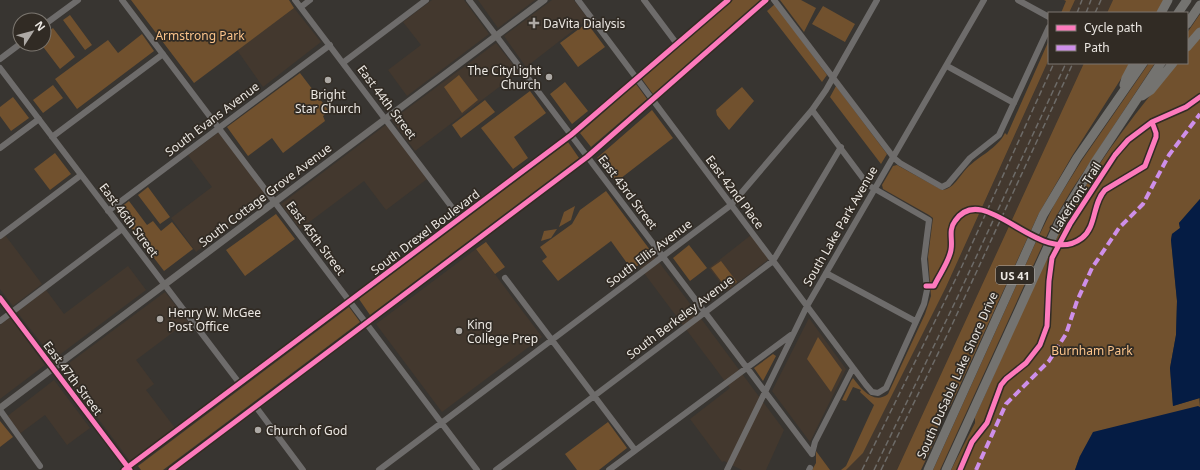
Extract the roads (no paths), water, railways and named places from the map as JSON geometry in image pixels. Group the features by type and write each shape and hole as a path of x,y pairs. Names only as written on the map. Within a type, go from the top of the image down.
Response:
{"highway":[{"path":"1162,12 1168,0"},
{"path":"1179,12 1187,0"},
{"path":"1188,23 1200,5"},
{"path":"1188,46 1200,32"},
{"path":"1124,92 1126,78 1133,64"},
{"name":"South DuSable Lake Shore Drive","path":"928,470 1043,215 1074,164 1142,64"},
{"name":"US 41","path":"946,470 1053,233 1075,194 1160,64"},
{"path":"1137,99 1151,90 1173,64"}],"main road":[{"name":"South Cottage Grove Avenue","path":"0,409 544,0"},
{"name":"East 47th Street","path":"0,298 128,469"}],"street":[{"path":"52,20 78,0"},
{"name":"East 45th Street","path":"122,0 477,470"},
{"name":"East 44th Street","path":"295,0 344,62 460,218"},
{"path":"301,7 310,0"},
{"path":"344,62 426,0"},
{"name":"East 43rd Street","path":"469,0 812,454 816,442 853,368"},
{"name":"East 42nd Place","path":"578,0 870,390 878,393 886,388 915,321"},
{"path":"644,0 677,44"},
{"path":"171,470 587,157 766,0"},
{"path":"774,0 894,158 939,186 946,186 970,158 996,140 1048,29"},
{"name":"South Ellis Avenue","path":"379,470 731,205 812,110 833,77 876,0"},
{"name":"South Lake Park Avenue","path":"727,470 792,334 807,306 894,158 984,0"},
{"path":"1018,0 1048,16"},
{"name":"South Drexel Boulevard","path":"128,469 571,135 725,1"},
{"name":"South Evans Avenue","path":"108,211 330,44"},
{"path":"0,59 12,50"},
{"path":"52,137 163,54"},
{"path":"947,66 1014,103"},
{"name":"East 46th Street","path":"0,68 240,384"},
{"path":"812,110 868,185 927,217 929,223 926,236 924,260 927,290 924,304 915,321 826,273"},
{"path":"0,148 38,119"},
{"name":"South Berkeley Avenue","path":"496,470 773,261 841,147"},
{"path":"0,236 81,175"},
{"path":"0,321 122,229"},
{"path":"506,278 635,450"},
{"path":"609,470 792,334"},
{"path":"256,407 303,470"},
{"path":"0,409 40,466"}],"water":[{"path":"1200,199 1200,398 1173,406 1170,368 1176,335 1177,301 1171,240 1172,234 1180,228 1179,223"},
{"path":"1198,406 1200,407 1200,470 1075,470 1080,456 1093,432"}],"railway":[{"path":"1077,12 1082,0"},
{"path":"1086,12 1091,0"},
{"path":"1095,12 1101,0"},
{"path":"862,470 962,266 1054,64"},
{"path":"874,470 959,294 1066,64"},
{"path":"881,470 951,327 1073,64"}],"place":[{"name":"DaVita Dialysis","path":"534,23"},
{"name":"The CityLight Church","path":"549,77"},
{"name":"Bright Star Church","path":"328,80"},
{"name":"Henry W. McGee Post Office","path":"160,319"},
{"name":"King College Prep","path":"459,331"},
{"name":"Church of God","path":"258,430"}],"park label":[{"name":"Armstrong Park","path":"200,35"},
{"name":"Burnham Park","path":"1092,350"}]}
